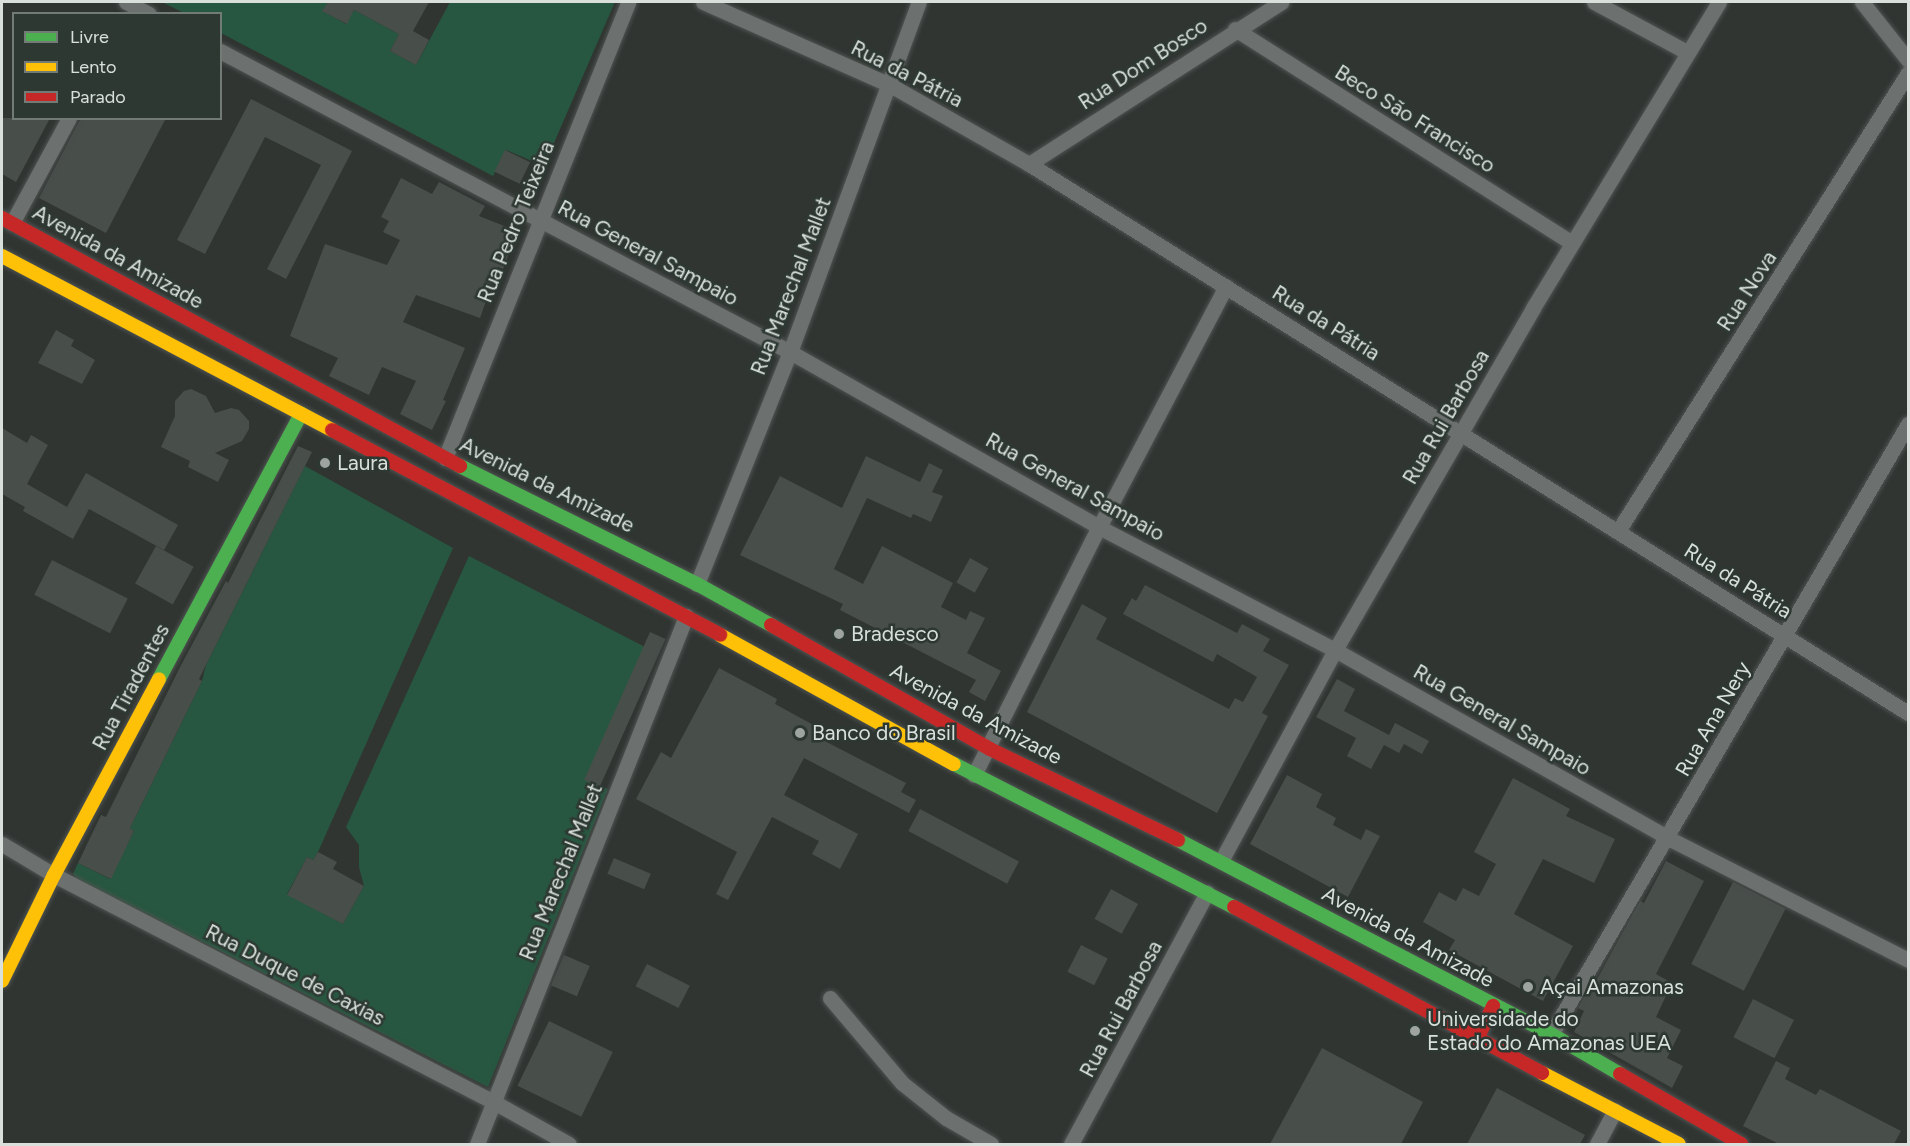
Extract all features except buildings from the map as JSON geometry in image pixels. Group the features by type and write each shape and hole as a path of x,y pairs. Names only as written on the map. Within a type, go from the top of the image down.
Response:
{"main road":[{"name":"Avenida da Amizade","path":"7,220 206,346 301,414 596,550 697,584 851,688 974,775 1207,892 1477,1039 1679,1144"},
{"name":"Avenida da Amizade","path":"2,256 206,346 445,458 596,550 686,616 990,749 1221,861 1493,1006 1551,1034 1741,1144"},
{"name":"Rua Tiradentes","path":"2,981 54,875 301,414"},
{"path":"1477,1039 1493,1006"}],"street":[{"name":"Rua Pedro Teixeira","path":"445,458 628,2"},
{"name":"Rua da Pátria","path":"703,2 890,85 1029,164 1908,713"},
{"name":"Rua Marechal Mallet","path":"697,584 790,352 919,2"},
{"name":"Rua Dom Bosco","path":"1029,164 1235,29 1281,2"},
{"path":"1594,2 1687,52"},
{"name":"Rua Rui Barbosa","path":"1221,861 1335,650 1461,432 1572,243 1719,2"},
{"path":"1862,2 1908,60"},
{"path":"130,5 145,12"},
{"name":"Beco São Francisco","path":"1235,29 1572,243"},
{"name":"Rua General Sampaio","path":"222,52 790,352 1099,526 1335,650 1668,838 1908,960"},
{"name":"Rua Nova","path":"1618,531 1908,73"},
{"path":"7,220 68,120"},
{"path":"974,775 990,749 1099,526 1226,286"},
{"name":"Rua Ana Nery","path":"1551,1034 1668,838 1908,424"},
{"name":"Rua Marechal Mallet","path":"477,1144 492,1101 686,616"},
{"name":"Rua Duque de Caxias","path":"2,844 54,875 492,1101 569,1144"},
{"name":"Rua Rui Barbosa","path":"1071,1144 1207,892"},
{"path":"830,998 902,1083 946,1118 991,1144"},
{"path":"1597,1144 1615,1110"}],"green space":[{"path":"162,2 328,2 323,11 346,24 354,10 399,34 390,51 416,65 450,2 615,2 544,166 506,150 493,176 222,34 222,12 182,12"},
{"path":"305,466 453,548 318,852 313,860 307,857 287,894 343,924 364,886 359,867 359,845 346,827 469,556 645,647 592,783 608,789 488,1087 76,878 73,874 78,863 110,879 134,831 130,828 202,681 206,665"}],"traffic: fast":[{"path":"159,679 301,414"},
{"path":"460,466 697,584 771,625"},
{"path":"954,764 1234,907"},
{"path":"1178,840 1551,1034 1620,1074"}],"traffic: slow":[{"path":"2,256 332,430"},
{"path":"720,635 954,764"},
{"path":"2,981 54,875 159,679"},
{"path":"1542,1073 1679,1144"}],"traffic: jam":[{"path":"2,218 460,466"},
{"path":"332,430 720,635"},
{"path":"771,625 990,749 1178,840"},
{"path":"1234,907 1542,1073"},
{"path":"1477,1039 1493,1006"},
{"path":"1620,1074 1741,1144"}],"place":[{"name":"Laura","path":"325,463"},
{"name":"Bradesco","path":"839,634"},
{"name":"Banco do Brasil","path":"800,733"},
{"name":"Açai Amazonas","path":"1528,987"},
{"name":"Universidade do Estado do Amazonas UEA","path":"1415,1031"}]}
